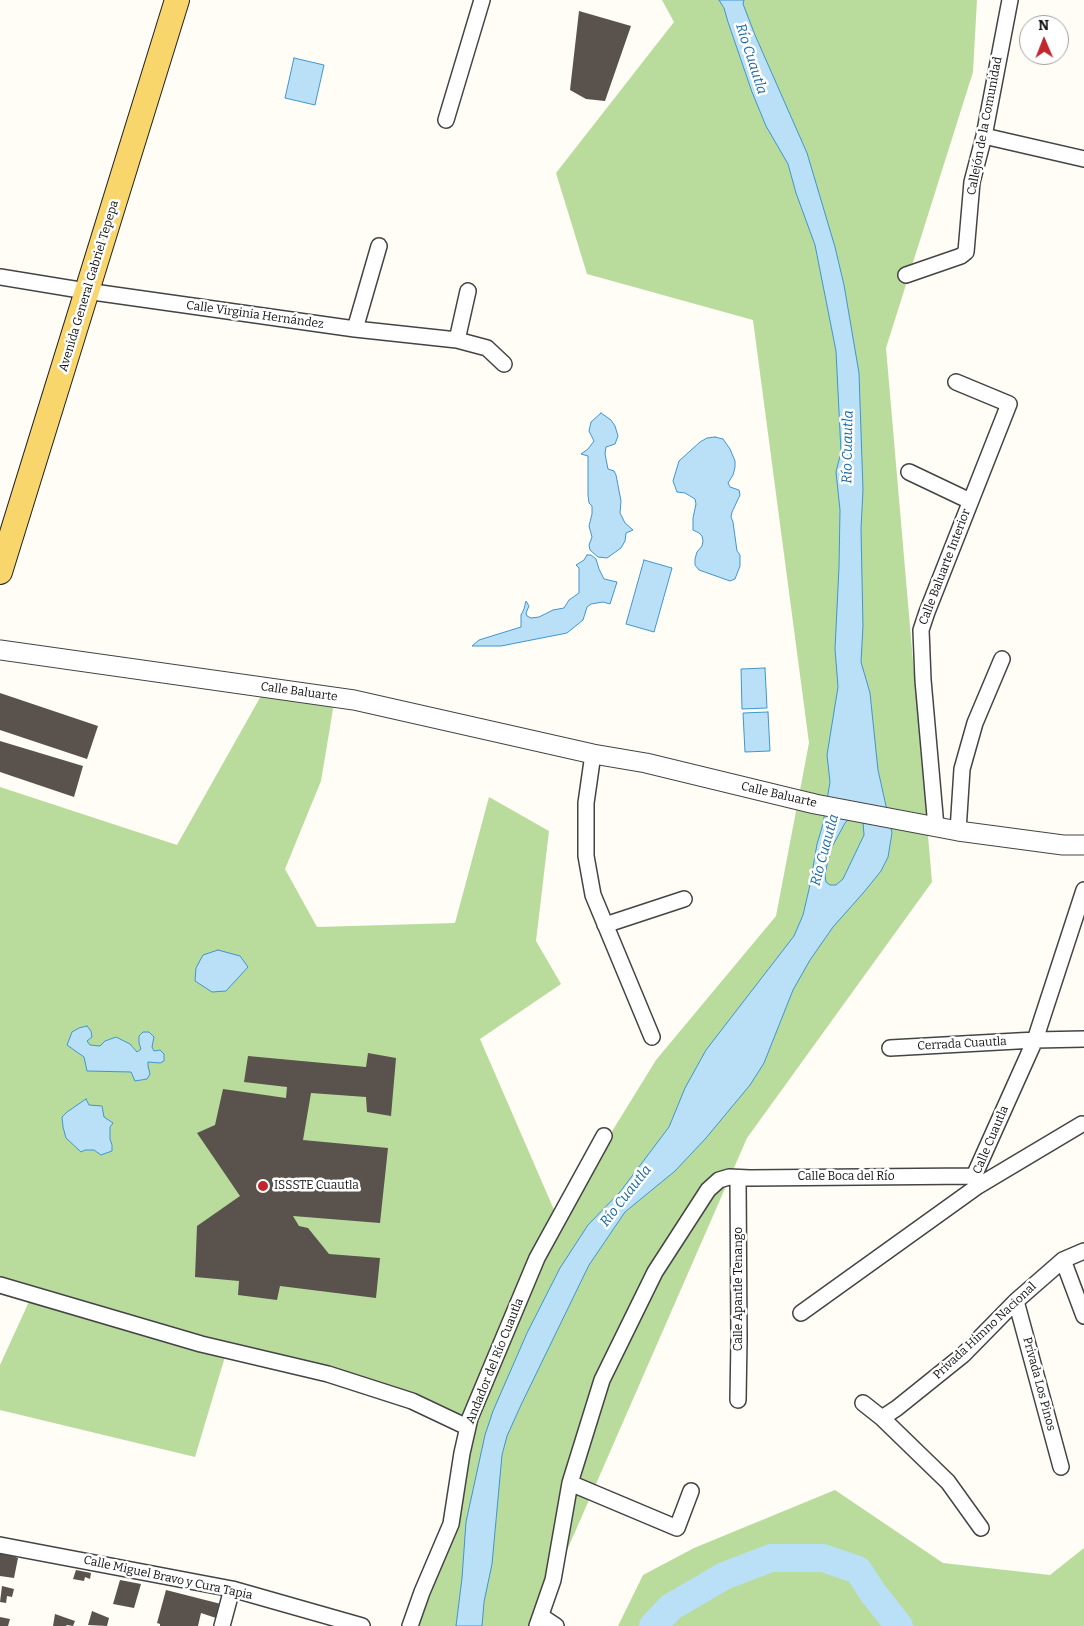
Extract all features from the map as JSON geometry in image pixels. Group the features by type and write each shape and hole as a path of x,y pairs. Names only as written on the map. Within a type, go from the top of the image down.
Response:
{"main road":[{"name":"Avenida General Gabriel Tepepa","path":"0,572 177,0"}],"street":[{"path":"446,120 482,0"},
{"name":"Callejón de la Comunidad","path":"906,275 961,256 966,252 972,182 984,136 1010,0"},
{"path":"984,136 1084,159"},
{"path":"355,330 380,246"},
{"name":"Calle Virginia Hernández","path":"0,277 355,330 457,340 487,348 504,364"},
{"path":"457,340 468,291"},
{"name":"Calle Baluarte Interior","path":"936,827 921,630 1009,404 956,382"},
{"path":"909,472 970,501"},
{"name":"Calle Baluarte","path":"0,650 354,700 593,754 646,763 815,804 958,831 1063,845 1084,845"},
{"path":"958,831 962,769 975,723 1002,659"},
{"path":"593,754 586,803 586,856 593,895 652,1037"},
{"name":"Calle Cuautla","path":"801,1313 976,1181 1035,1040 1084,890"},
{"path":"605,925 684,898"},
{"name":"Cerrada Cuautla","path":"890,1048 1084,1039"},
{"path":"976,1181 1082,1124"},
{"name":"Andador del Río Cuautla","path":"410,1626 422,1592 451,1524 467,1427 538,1258 604,1136"},
{"name":"Calle Boca del Río","path":"570,1483 602,1380 655,1272 708,1190 719,1180 729,1177 976,1181"},
{"name":"Calle Apantle Tenango","path":"738,1178 738,1400"},
{"name":"Privada Himno Nacional","path":"882,1418 963,1355 1016,1301 1063,1260 1084,1251"},
{"path":"1063,1260 1084,1316"},
{"path":"0,1286 202,1344 328,1374 412,1401 467,1427"},
{"name":"Privada Los Pinos","path":"1016,1301 1061,1467"},
{"path":"863,1403 882,1418 948,1482 981,1528"},
{"path":"556,1626 539,1621 553,1580 570,1483 678,1528 691,1491"},
{"name":"Calle Miguel Bravo y Cura Tapia","path":"0,1545 232,1589 362,1626"},
{"path":"222,1626 232,1589"}],"green space":[{"path":"662,0 977,0 973,72 886,348 932,882 747,1138 534,1626 411,1626 439,1551 470,1418 227,1350 195,1457 0,1410 0,1365 32,1295 0,1285 0,787 177,845 266,687 335,697 321,781 285,869 317,927 455,923 489,797 549,831 536,941 561,984 480,1039 558,1219 656,1060 776,916 809,743 753,320 587,274 556,173 674,22"},
{"path":"835,1490 943,1563 1050,1575 1084,1548 1084,1626 618,1626 643,1575 694,1548"}],"water":[{"name":"Río Cuautla","path":"719,0 744,0 743,4 755,35 807,153 835,247 844,285 859,373 863,490 861,529 863,626 861,662 870,693 878,770 892,833 888,857 881,871 833,927 810,960 793,990 764,1063 750,1085 706,1138 675,1171 625,1212 589,1265 507,1436 502,1455 492,1564 484,1602 482,1626 456,1626 466,1522 485,1435 493,1411 527,1333 560,1268 588,1225 620,1192 669,1127 685,1088 706,1050 794,936 803,915 830,782 827,755 838,687 835,649 840,510 836,472 841,452 836,351 815,245 796,193 788,164 766,126 752,92 724,8","holes":["851,817 863,822 864,835 843,879 836,885 830,885 826,882 825,875 832,847 845,823"]},
{"path":"294,58 324,65 315,105 285,98"},
{"path":"601,413 611,420 618,436 615,444 606,447 605,454 608,469 614,471 616,475 621,501 620,513 625,523 633,530 626,533 625,541 621,548 607,558 598,557 590,550 589,545 592,537 589,526 592,506 589,503 588,495 588,456 581,454 594,441 589,431 591,422"},
{"path":"707,438 723,439 730,449 735,461 735,467 728,483 730,487 739,490 740,495 731,517 737,551 740,555 740,566 735,579 730,581 699,570 695,565 697,552 702,546 703,541 702,536 693,530 695,499 685,493 677,492 673,481 679,461 700,442"},
{"path":"587,555 591,555 596,559 604,579 617,582 610,604 603,602 591,604 587,607 583,620 567,633 501,646 472,646 479,640 521,627 521,615 526,601 529,606 526,613 531,618 564,608 569,600 579,593 579,568 576,565 584,560"},
{"path":"644,560 672,568 654,632 626,624"},
{"path":"765,668 767,708 742,709 741,669"},
{"path":"768,712 770,751 745,752 743,713"},
{"path":"218,950 240,956 248,967 226,991 212,992 195,981 196,968 203,955"},
{"path":"87,1026 91,1031 92,1037 87,1041 90,1045 100,1046 105,1041 116,1037 130,1044 137,1052 141,1049 139,1036 143,1032 149,1032 154,1037 152,1047 154,1051 160,1050 164,1054 164,1061 160,1063 148,1062 150,1074 147,1079 135,1081 131,1072 87,1071 84,1057 67,1045 72,1032"},
{"path":"86,1099 89,1105 102,1106 104,1117 113,1123 110,1127 112,1151 101,1155 94,1150 81,1152 66,1138 62,1117"}],"building":[{"path":"579,11 631,26 605,101 586,99 570,90"},
{"path":"0,693 98,726 87,759 0,730"},
{"path":"0,741 83,766 74,797 0,772"},
{"path":"368,1053 396,1058 391,1116 367,1112 366,1097 311,1093 303,1140 388,1148 380,1223 293,1216 299,1226 308,1228 329,1254 380,1258 376,1298 280,1286 277,1300 238,1295 239,1281 195,1277 197,1226 240,1196 197,1133 215,1125 223,1089 286,1098 287,1087 244,1082 248,1056 366,1067"},
{"path":"0,1552 18,1558 14,1578 0,1576"},
{"path":"76,1570 91,1573 90,1579 85,1577 84,1581 73,1579"},
{"path":"120,1580 141,1584 134,1608 113,1604"},
{"path":"2,1586 14,1589 12,1597 7,1596 6,1603 0,1602"},
{"path":"166,1590 221,1604 217,1626 214,1626 216,1618 201,1613 198,1626 160,1626 157,1623"},
{"path":"92,1611 109,1618 107,1626 88,1625"},
{"path":"55,1614 75,1621 73,1626 53,1626"},
{"path":"0,1617 10,1619 8,1626 0,1626"}],"waterway":[{"path":"653,1626 671,1607 724,1576 771,1558 823,1558 858,1570 899,1626"}],"place":[{"name":"ISSSTE Cuautla","path":"263,1186"}]}
